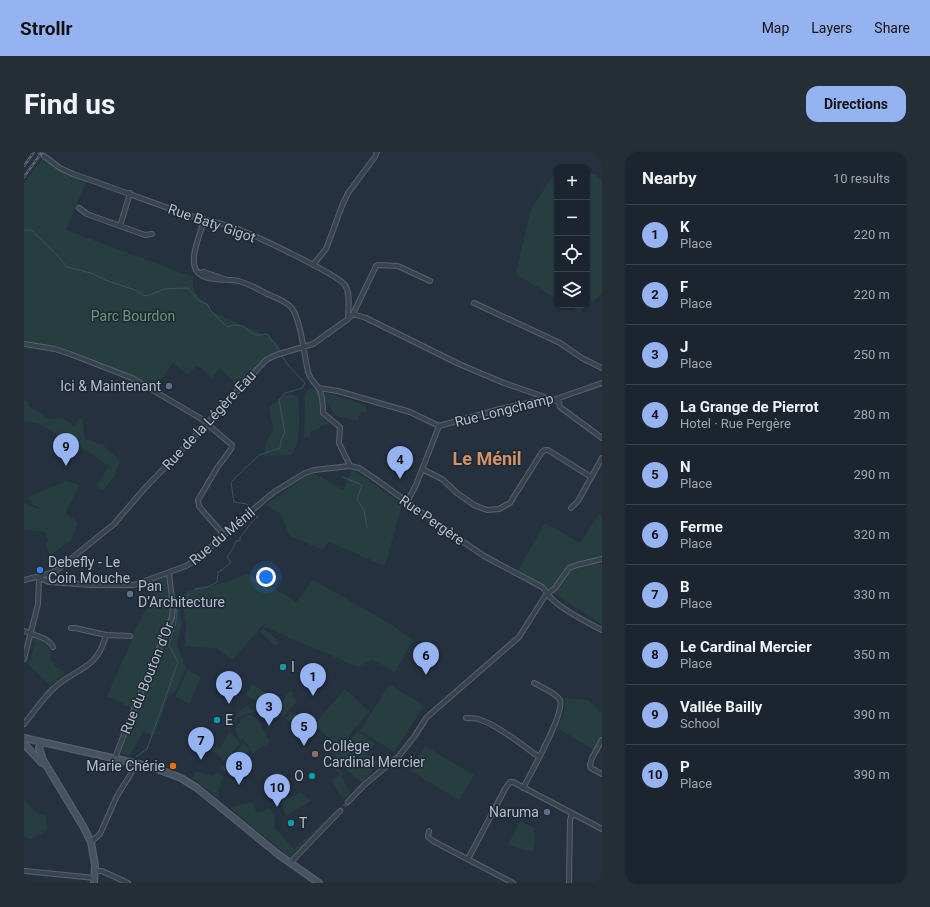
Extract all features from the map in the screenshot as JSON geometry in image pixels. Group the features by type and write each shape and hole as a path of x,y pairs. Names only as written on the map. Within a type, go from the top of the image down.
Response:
{"main road":[{"path":"24,738 115,758 173,774 197,788 290,863 319,883"},
{"path":"31,750 33,740"},
{"path":"42,742 39,748 43,760 91,842 96,871 95,880"},
{"path":"24,744 50,772"}],"street":[{"path":"313,265 325,252 348,193 375,157 377,152"},
{"name":"Rue Baty Gigot","path":"44,156 60,168 186,214 240,230 313,265 345,284 348,289 348,318"},
{"path":"120,226 130,193"},
{"path":"79,208 87,214 145,235 152,234"},
{"path":"204,220 193,261 196,270 203,276 222,281 239,281 286,303 296,316 308,373 314,384 319,388 338,391 410,412 439,426"},
{"path":"430,281 398,266 378,265 375,268 353,314 366,318 400,336 498,381 559,402 560,407 602,438"},
{"path":"474,303 560,343 582,358 602,368"},
{"name":"Rue de la Légère Eau","path":"38,578 57,570 114,524 145,488 266,360 276,355 312,344 353,314"},
{"path":"24,344 55,349 132,378 206,423 232,445 231,449 217,468 198,500 199,506 224,535"},
{"name":"Rue Longchamp","path":"407,502 416,485 439,426 500,409 541,400 553,400 602,383"},
{"path":"319,388 322,396 323,413 340,427 339,443 350,466"},
{"path":"422,469 442,479 474,505 487,510 499,509 510,503 545,450 548,450 591,477"},
{"path":"571,508 578,501 602,458"},
{"name":"Rue Pergère","path":"350,466 359,468 452,535 484,556 542,587 548,592 550,597 572,613 602,630"},
{"name":"Rue du Ménil","path":"24,580 38,578 49,582 105,586 134,585 169,573 192,563 265,499 289,482 314,470 350,466"},
{"path":"348,802 364,785 399,756 427,717 519,637 548,592 555,588 569,568 602,559"},
{"name":"Rue du Bouton d'Or","path":"115,758 172,617 173,607 169,573"},
{"path":"24,659 38,604 38,578"},
{"path":"71,628 106,636 130,636"},
{"path":"24,630 47,641 53,647"},
{"path":"24,724 38,704 55,686 84,669 92,662 102,647 106,636"},
{"path":"523,788 560,711 560,700 534,683"},
{"path":"466,718 477,718 487,723 539,757"},
{"path":"602,740 592,758 590,765 591,768 602,774"},
{"path":"91,842 100,834 117,796 137,764"},
{"path":"468,860 508,783 513,782 602,829"},
{"path":"290,863 340,811"},
{"path":"569,883 570,820 572,814"},
{"path":"429,831 429,839 513,883"},
{"path":"26,871 95,880"},
{"path":"96,871 102,871 128,883"}],"green space":[{"name":"Parc Bourdon","path":"42,159 61,170 87,180 66,230 193,277 193,287 196,294 210,305 210,311 269,337 278,344 279,351 267,358 237,385 220,368 211,378 197,365 187,375 173,363 156,387 64,349 24,342 24,183"},
{"path":"590,173 602,179 602,294 590,303"},
{"path":"554,174 554,297 516,274 531,209"},
{"path":"572,308 584,308 579,312"},
{"path":"310,387 318,392 322,417 329,423 313,430 310,437 304,438 305,395"},
{"path":"325,392 367,406 366,413 361,412 358,421 336,416 325,398"},
{"path":"287,394 298,397 299,435 295,449 292,455 264,456 266,443 273,430 269,407"},
{"path":"24,401 28,401 30,408 50,419 62,418 74,426 79,419 82,418 85,439 103,445 120,461 114,477 102,491 96,486 109,466 78,445 37,423 24,422"},
{"path":"353,469 402,504 385,566 329,542 322,550 289,535 281,514 266,505 312,472 343,490"},
{"path":"66,481 80,485 65,513 78,522 71,540 50,556 45,545 48,540 45,532 24,531 24,502 36,508 41,508 32,504 28,497"},
{"path":"599,514 602,515 602,624 518,570 545,523 580,543"},
{"path":"249,574 296,602 313,580 387,622 413,640 395,672 372,660 358,667 262,626 232,660 217,648 185,646 186,623 181,597 189,590 210,587"},
{"path":"167,576 171,612 132,708 107,696 131,642 135,629 148,607 157,604 152,581"},
{"path":"175,608 179,610 182,622 177,645 186,668 176,691 169,695 154,736 143,731 130,756 120,753 133,717 175,615"},
{"path":"263,628 280,642 276,646 260,632"},
{"path":"32,638 43,642 46,645 50,651 50,659 55,663 54,666 65,671 63,676 50,685 26,662 27,660 30,661 35,642 31,640"},
{"path":"188,670 201,677 189,704 175,697"},
{"path":"253,684 277,702 274,708 271,709 245,695"},
{"path":"390,684 424,706 394,752 360,730"},
{"path":"345,689 370,712 339,746 314,725"},
{"path":"289,692 292,692 297,701 283,717 279,712 282,701"},
{"path":"565,698 588,700 602,713 602,736 594,750 557,728 564,714"},
{"path":"247,706 255,711 241,716 232,723 239,711"},
{"path":"291,712 306,725 303,727 285,719"},
{"path":"250,714 258,720 270,742 253,753 243,738 240,740 235,729 243,718"},
{"path":"230,731 240,744 224,761 208,747 210,744 220,749"},
{"path":"358,731 375,744 368,753 351,739"},
{"path":"348,737 379,763 362,783 331,756"},
{"path":"244,743 250,750 239,761 233,755"},
{"path":"425,746 474,775 459,800 410,770"},
{"path":"232,757 241,766 228,773 220,769"},
{"path":"332,762 343,774 341,776 351,794 342,799 331,780 340,775 330,763"},
{"path":"196,771 214,776 217,773 224,777 219,788 220,800 193,778"},
{"path":"301,793 311,801 286,816 281,801"},
{"path":"24,800 38,814 46,815 47,830 32,839 24,837"},
{"path":"252,802 257,813 270,808 275,819 274,827 294,849 335,811 335,815 291,858 230,808"},
{"path":"520,821 534,828 535,843 533,851 508,845"}],"waterway":[{"path":"24,231 31,230 58,256 67,267 91,273 105,280 135,290 142,295 147,296 164,289 188,288 198,300 207,304 211,311 227,327 237,325 256,335 268,335 280,351"},
{"path":"249,507 247,504 234,502 231,482 259,455 280,448 281,440 285,433 279,400 285,393 302,388 305,383 288,365 282,356"},
{"path":"343,477 362,485 357,499 364,510 367,527"},
{"path":"195,589 208,587 217,582 218,572 231,562 227,557 236,541 240,541 240,537 258,517 255,513"},
{"path":"182,606 189,594"},
{"path":"136,757 147,749 178,662 169,646 176,622 178,606"}],"tunnel":[{"path":"38,152 44,156"},
{"path":"340,811 348,802"}],"railway":[{"path":"24,166 34,152"},
{"path":"24,177 42,152"}],"place":[{"name":"Ici & Maintenant","path":"169,386"},
{"name":"Vallée Bailly","path":"66,466"},
{"name":"La Grange de Pierrot","path":"400,479"},
{"name":"Debefly - Le Coin Mouche","path":"40,570"},
{"name":"Pan D’Architecture","path":"130,594"},
{"name":"I","path":"283,667"},
{"name":"Ferme","path":"426,675"},
{"name":"K","path":"313,696"},
{"name":"F","path":"229,704"},
{"name":"E","path":"217,720"},
{"name":"J","path":"269,726"},
{"name":"N","path":"304,746"},
{"name":"Collège Cardinal Mercier","path":"315,754"},
{"name":"B","path":"201,760"},
{"name":"Marie Chérie","path":"173,766"},
{"name":"O","path":"312,776"},
{"name":"Le Cardinal Mercier","path":"239,785"},
{"name":"P","path":"277,807"},
{"name":"Naruma","path":"547,812"},
{"name":"T","path":"291,823"}],"district":[{"name":"Le Ménil","path":"487,458"}]}
